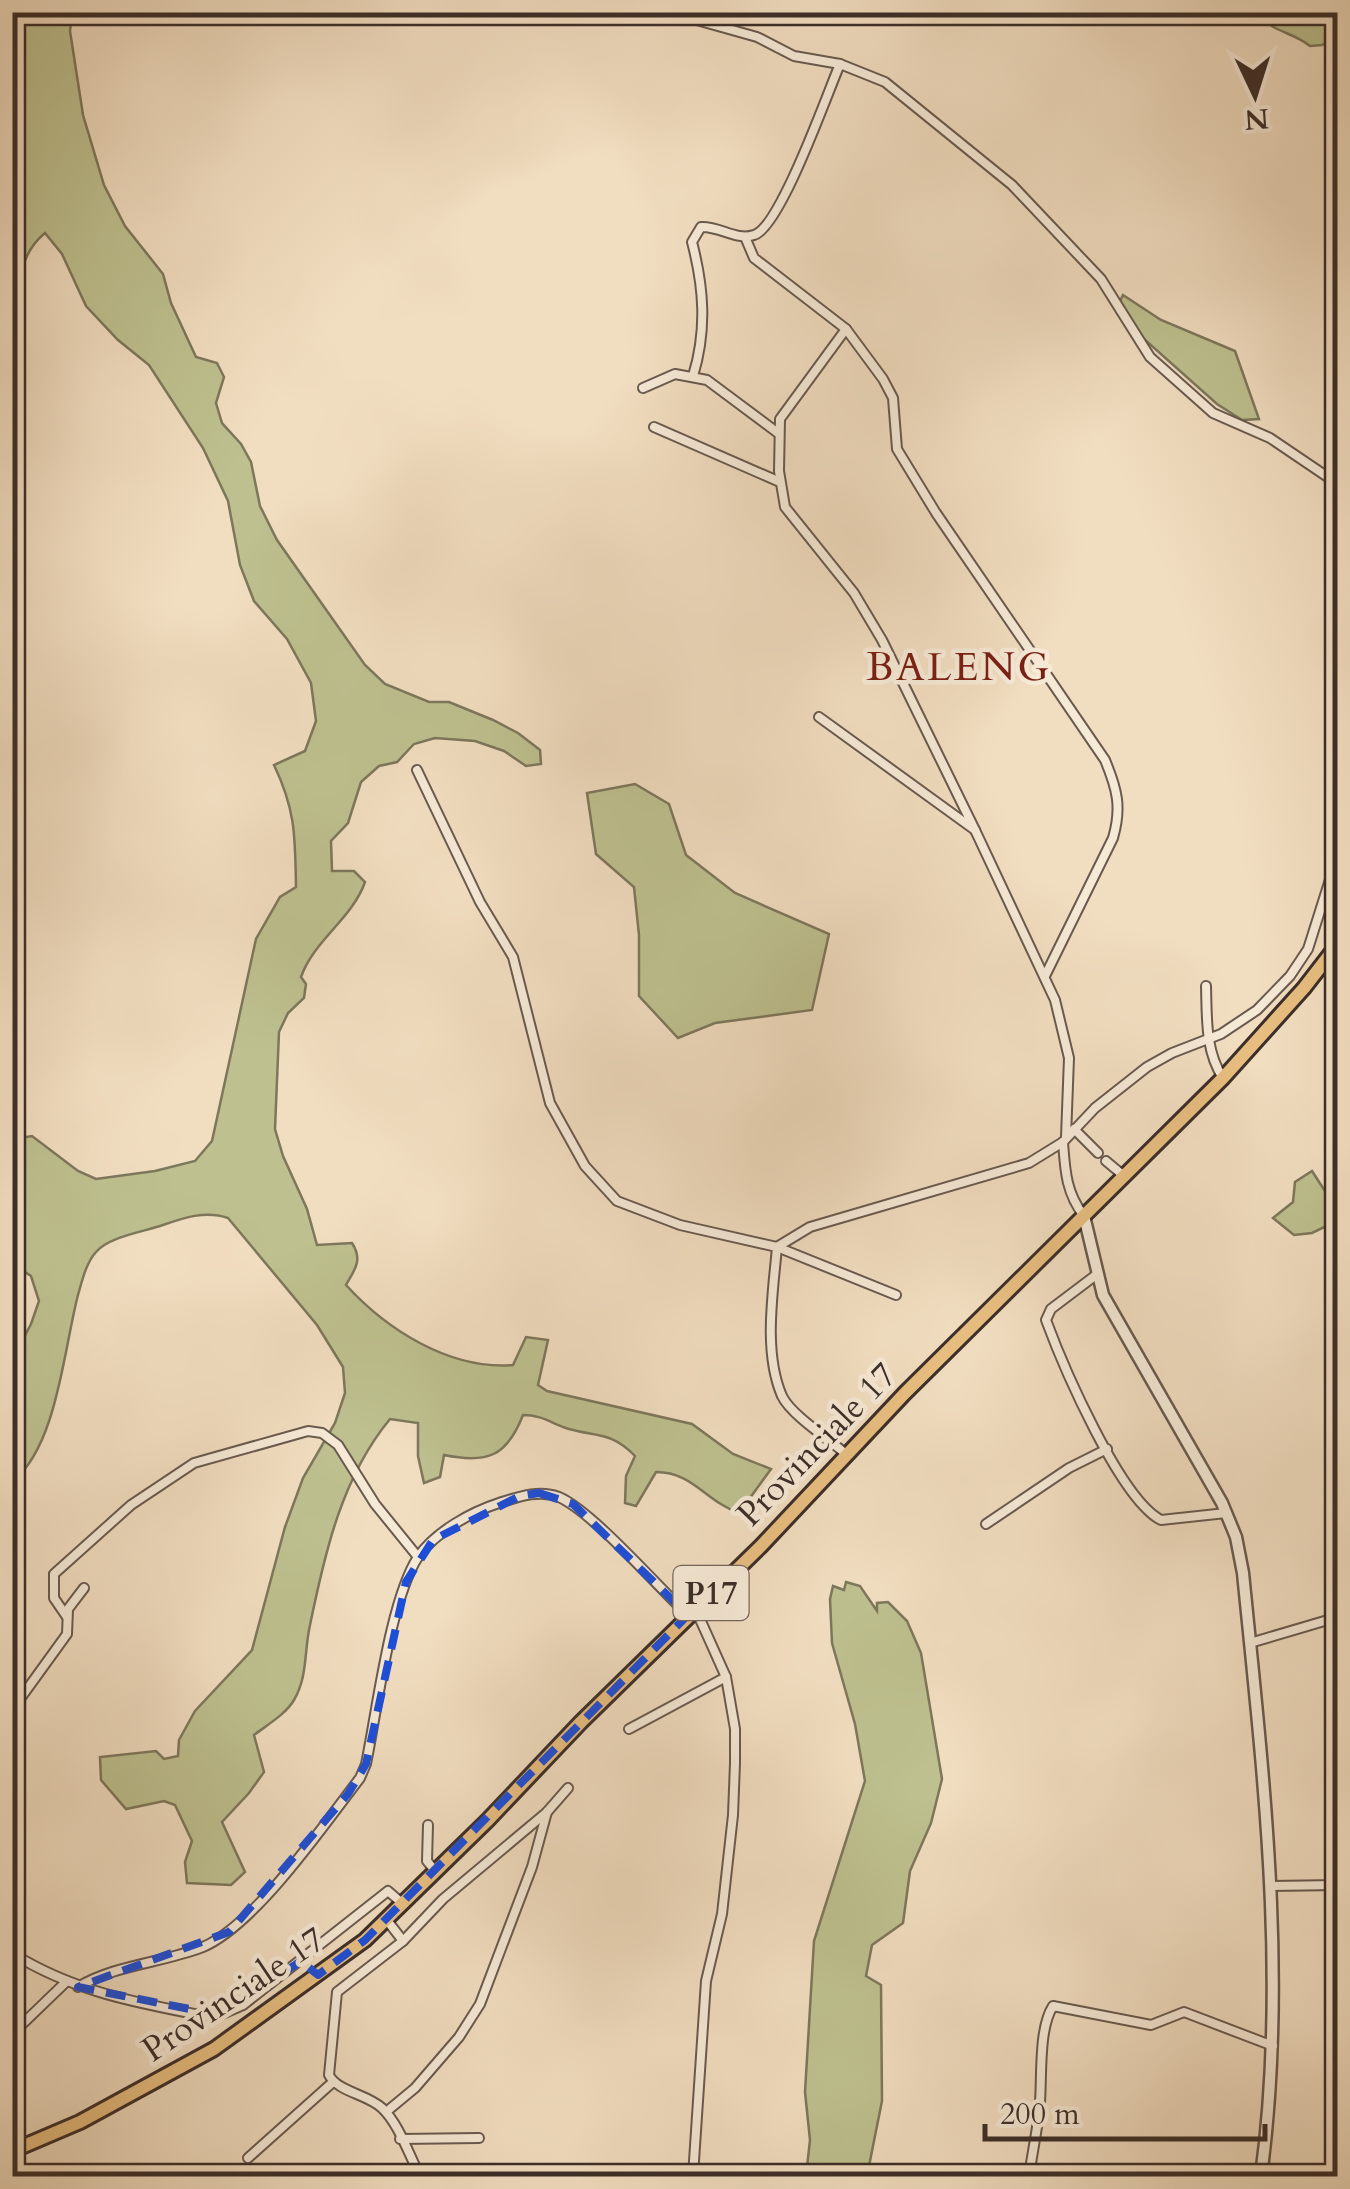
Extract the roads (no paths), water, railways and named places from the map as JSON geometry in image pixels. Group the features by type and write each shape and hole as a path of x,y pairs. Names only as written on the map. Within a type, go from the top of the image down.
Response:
{"main road":[{"name":"Provinciale 17","path":"12,2152 80,2122 214,2049 318,1975 403,1904 1222,1078 1304,988 1338,944"}],"street":[{"path":"668,12 757,37 794,56 840,64 885,82 1012,184 1101,279 1150,357 1212,413 1270,438 1338,484"},
{"path":"693,376 702,348 703,304 701,274 692,242 702,227 746,237 769,226 801,162 840,64"},
{"path":"746,237 754,258 846,330 883,379 893,398 897,449 936,513 1105,760 1117,788 1119,817 1113,838 1045,976"},
{"path":"846,330 780,419 780,482 785,507 854,593 882,640 926,723 1045,976 1069,1058 1066,1180 1074,1204 1084,1216 1096,1275 1117,1323 1189,1443 1236,1537 1243,1573 1271,1886 1273,2046 1261,2176"},
{"path":"642,388 675,374 706,380 778,433"},
{"path":"654,426 780,482"},
{"path":"819,717 975,830"},
{"path":"417,770 480,902 513,956 550,1103 585,1166 617,1200 680,1225 777,1247 896,1295"},
{"path":"777,1247 810,1227 1028,1164 1065,1140 1147,1067 1208,1040 1258,1010 1300,962 1318,922 1338,854"},
{"path":"1206,986 1208,1040 1222,1078"},
{"path":"1074,1129 1098,1153"},
{"path":"1106,1161 1124,1176"},
{"path":"777,1247 772,1344 782,1396 846,1454"},
{"path":"1096,1275 1051,1308 1046,1320 1107,1449 1130,1491 1153,1516 1171,1521 1226,1513"},
{"path":"68,1617 54,1598 54,1574 131,1505 194,1463 308,1431 322,1432 338,1445 375,1504 418,1558"},
{"path":"986,1524 1069,1468 1107,1449"},
{"path":"78,1987 99,1974 206,1946 253,1912 348,1794 366,1764 388,1651 406,1582 418,1558 433,1540 487,1506 539,1492 556,1495 572,1504 691,1612 726,1677 735,1728 733,1816 722,1914 706,1981 694,2176"},
{"path":"12,1710 67,1634 68,1609 84,1588"},
{"path":"1250,1643 1338,1617"},
{"path":"629,1729 726,1677"},
{"path":"332,2082 328,2066 337,1992 404,1941 444,1899 547,1812 568,1788"},
{"path":"386,2112 437,2063 480,2004 532,1867 547,1812"},
{"path":"428,1825 427,1861 436,1872"},
{"path":"1271,1886 1338,1885"},
{"path":"12,1953 78,1987 143,2004 220,2016 243,2005 388,1892 403,1904"},
{"path":"386,1919 404,1941"},
{"path":"301,1961 318,1975"},
{"path":"12,2034 67,1982"},
{"path":"1029,2176 1046,2033 1053,2006 1150,2024 1184,2012 1273,2046"},
{"path":"332,2082 372,2100 386,2112 420,2176"},
{"path":"248,2158 332,2082"},
{"path":"400,2139 479,2138"}],"district":[{"name":"BALENG","path":"959,666"}]}
